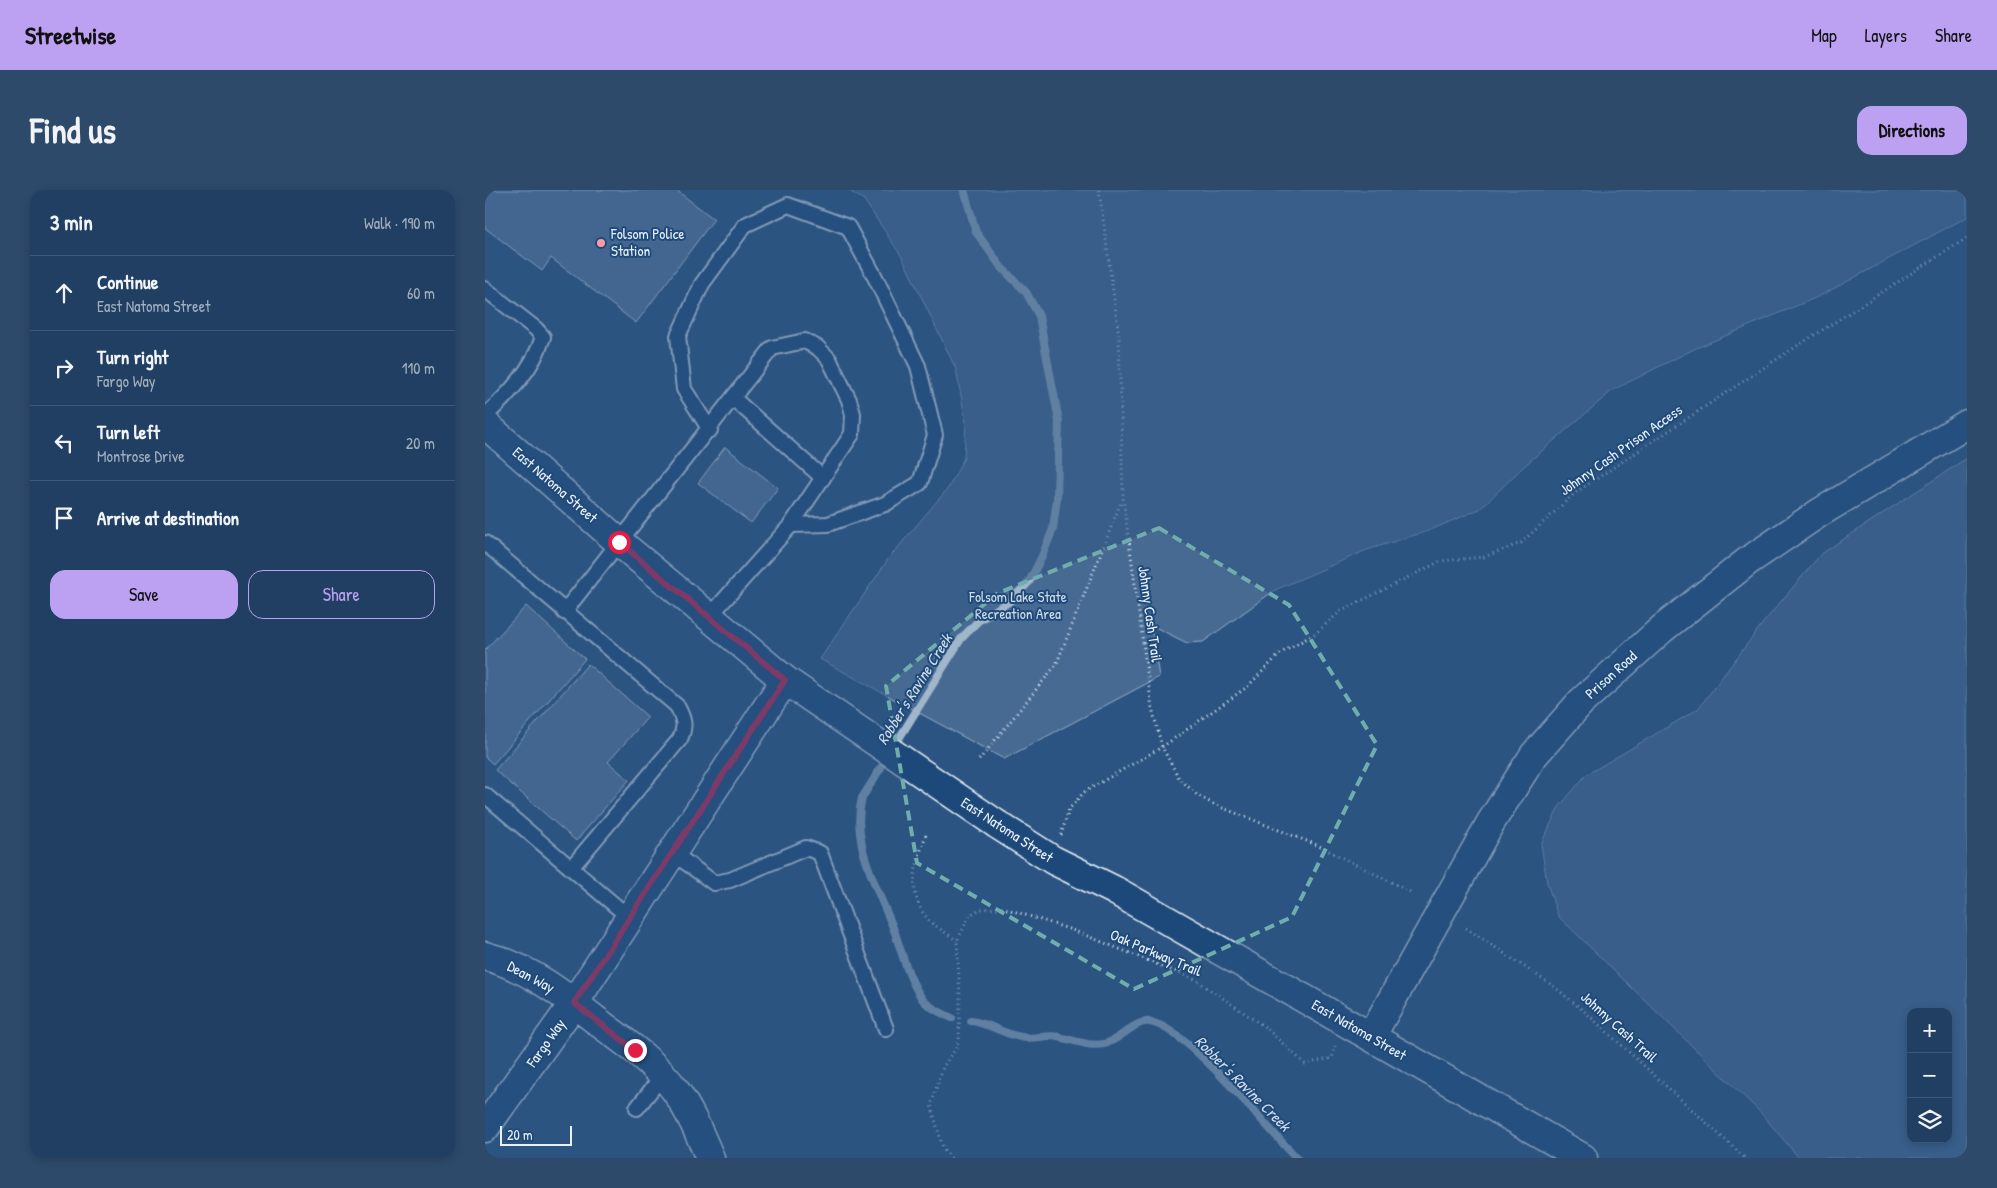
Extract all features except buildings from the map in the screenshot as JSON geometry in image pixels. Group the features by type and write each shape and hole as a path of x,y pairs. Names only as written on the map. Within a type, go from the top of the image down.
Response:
{"street":[{"name":"East Natoma Street","path":"485,424 619,542 785,680 998,825 1053,860 1114,890 1583,1158"},
{"name":"Prison Road","path":"1371,1037 1491,822 1534,755 1581,702 1662,629 1748,561 1819,513 1967,424"},
{"name":"Fargo Way","path":"485,1128 631,919 785,680"},
{"name":"Dean Way","path":"485,956 537,977 635,1050 663,1075 687,1109 710,1158"}],"lane":[{"path":"710,430 684,389 678,336 702,284 745,225 788,205 848,227 875,277 918,366 935,435 920,483 885,504 827,524 791,525"},
{"path":"485,289 536,328 543,337 540,348 521,380 485,416"},
{"path":"564,612 710,430 772,348 787,343 805,341 817,348 829,359 849,400 853,414 852,434 791,525 709,617"},
{"path":"734,399 823,478"},
{"path":"485,543 677,706 683,718 685,728 680,739 571,868"},
{"path":"485,796 631,919"},
{"path":"673,853 714,883 730,880 806,848 820,853 886,1029"},
{"path":"637,1108 663,1075"}],"path":[{"name":"Johnny Cash Trail","path":"1099,190 1119,335 1123,498 1152,708 1163,747 1179,778 1197,795 1215,805 1317,845 1411,892"},
{"name":"Johnny Cash Prison Access","path":"1053,860 1069,809 1084,792 1163,747 1247,687 1281,653 1316,633 1341,611 1441,560 1484,557 1521,543 1575,492 1783,355 1967,238"},
{"path":"979,760 1056,665 1123,498"},
{"path":"926,835 914,870 915,896 926,918 957,941"},
{"name":"Oak Parkway Trail","path":"951,1158 943,1148 931,1105 943,1067 956,1048 959,1038 960,998 957,941 970,915 980,909 991,907 1004,908 1075,931 1196,980 1265,1027 1305,1064 1332,1058 1342,1020"},
{"name":"Johnny Cash Trail","path":"1466,928 1552,984 1647,1067 1745,1158"}],"highlighted area":[{"path":"1159,528 1289,605 1377,745 1292,917 1134,989 917,863 886,686 998,593"}],"green space":[{"name":"Folsom Lake State Recreation Area","path":"848,190 1967,190 1967,217 1820,296 1694,349 1613,390 1523,467 1480,509 1428,531 1367,550 1275,590 1203,642 1187,643 1151,625 1159,677 1004,759 820,659 889,558 949,487 964,458 966,423 956,369 902,257 864,200"},
{"path":"1967,458 1967,1158 1799,1158 1761,1113 1558,916 1547,883 1541,844 1559,807 1586,775 1698,709 1763,623 1821,554"}],"waterway":[{"name":"Robber's Ravine Creek","path":"952,1018 926,1003 909,975 894,930 867,865 860,831 859,815 862,798 961,639 978,621 1010,601 1029,582 1053,529 1057,498 1059,421 1039,316 1026,292 1001,267 976,232 964,190"},
{"name":"Robber's Ravine Creek","path":"971,1021 1021,1037 1054,1036 1093,1045 1110,1042 1133,1027 1150,1022 1166,1029 1185,1042 1205,1060 1297,1158"}],"place":[{"name":"Folsom Police Station","path":"601,243"}],"route":[{"path":"619,542 785,680 631,919 574,1003 635,1050"}]}
